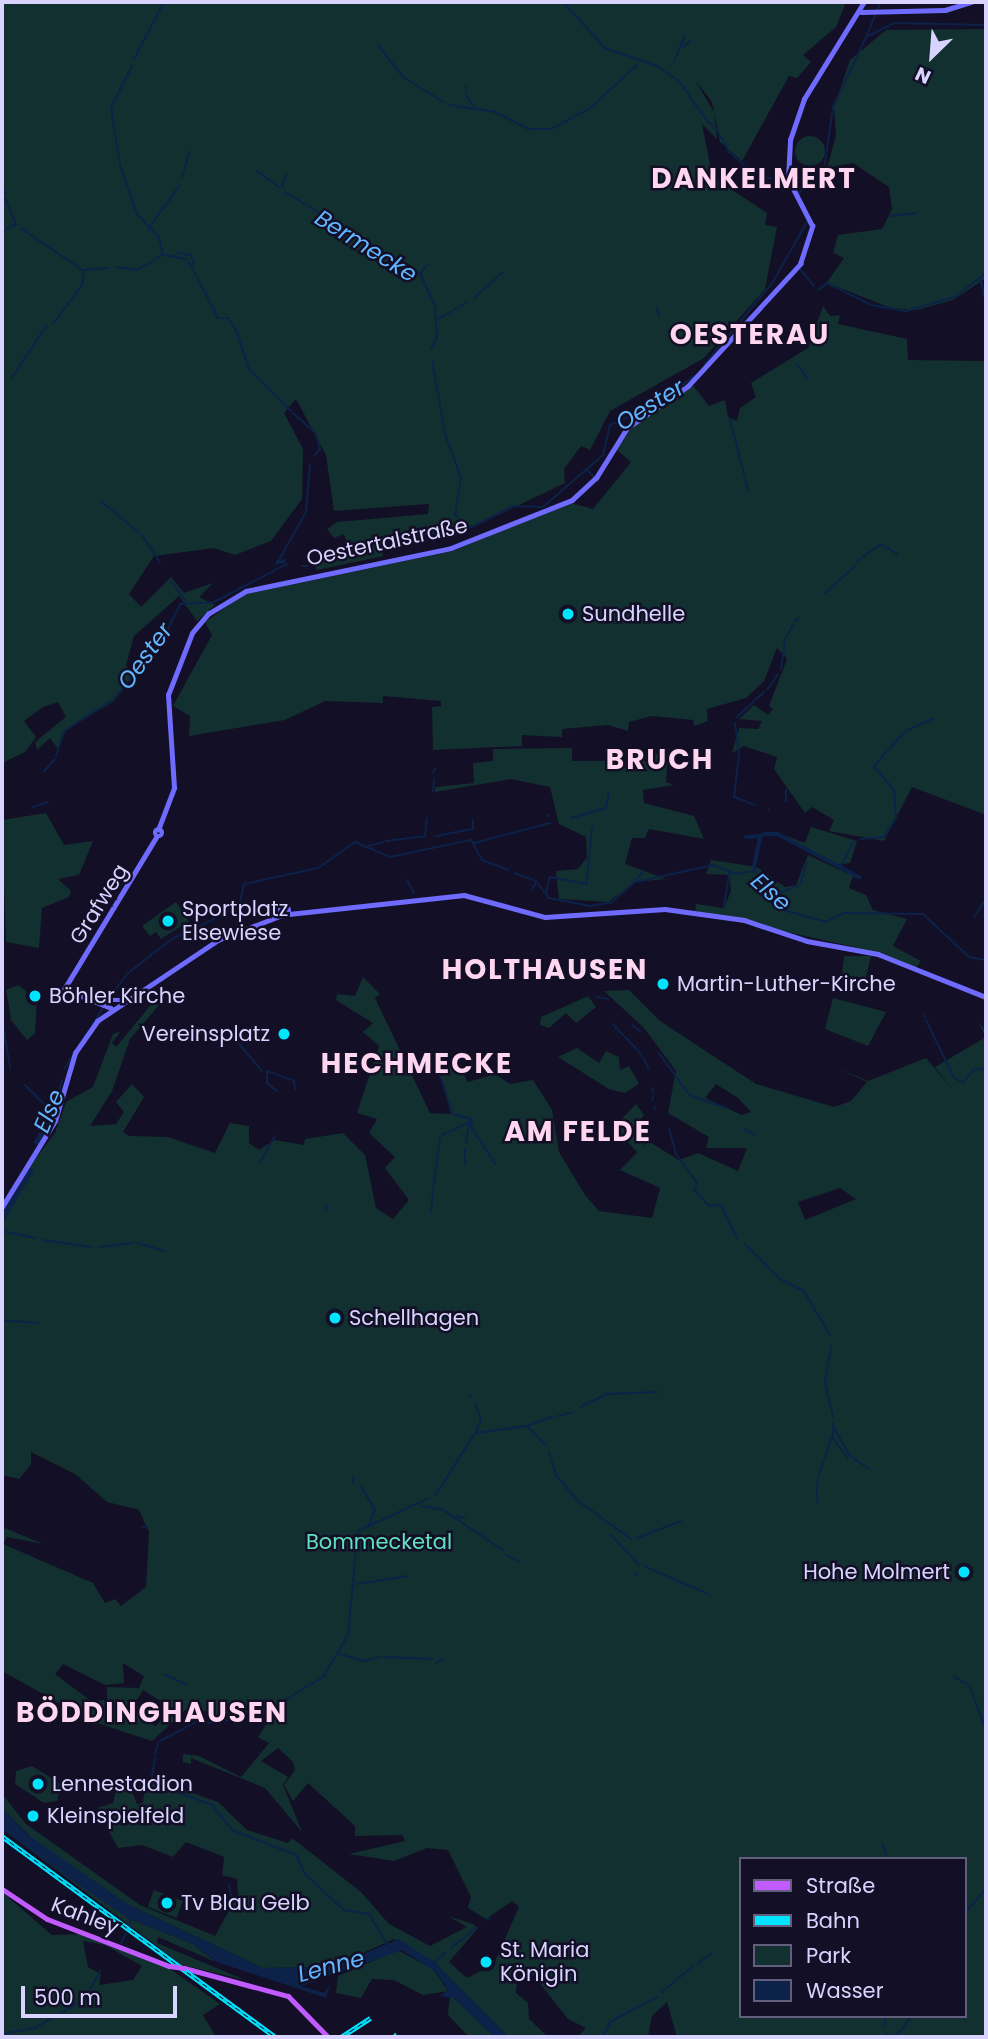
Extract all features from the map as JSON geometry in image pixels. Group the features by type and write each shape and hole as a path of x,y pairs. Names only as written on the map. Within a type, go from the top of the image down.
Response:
{"main road":[{"path":"863,2 861,12 878,14 971,2"},
{"name":"Oestertalstraße","path":"174,786 166,708 192,633 246,591 460,546 555,510 586,489 627,428 688,386 807,255 811,221 788,179 790,140 809,90 861,12"},
{"name":"Grafweg","path":"104,1000 67,989 157,836 174,786"},
{"path":"2,1207 58,1114 78,1047 111,1008 218,940 282,915 285,907 289,914 464,895 545,917 661,909 726,916 802,939 868,951 986,997"},
{"path":"104,1000 122,1000"},
{"path":"104,1000 111,1008"},
{"name":"Kahley","path":"2,1889 43,1918 161,1965 184,1968 288,1996 328,2037"}],"green space":[{"path":"2,2 846,2 836,27 803,55 811,62 797,78 789,76 742,161 720,142 714,112 717,139 702,124 711,169 720,182 767,213 765,225 777,227 765,289 704,358 610,411 590,450 581,446 564,469 565,483 471,528 381,542 383,556 317,570 314,564 349,549 344,534 334,538 327,529 337,522 428,514 429,504 334,511 326,455 296,399 284,413 303,449 302,499 271,541 235,555 214,548 154,556 129,594 141,607 171,577 184,593 213,583 199,597 215,605 197,621 179,596 134,636 126,665 132,676 114,701 66,730 58,749 50,738 37,750 35,742 66,717 58,702 43,707 24,721 36,737 25,752 2,763","holes":["695,80 712,102 714,112"]},
{"path":"986,29 986,278 953,300 917,310 891,308 827,283 820,292 844,258 833,253 838,235 882,229 892,209 889,187 853,163 827,168 836,136 834,107 850,60 886,30"},
{"path":"810,136 821,140 825,151 821,162 810,166 799,162 795,151 799,140"},
{"path":"823,306 830,316 840,315 838,324 907,339 908,360 986,361 986,815 912,787 884,841 829,831 834,820 812,807 805,813 774,769 777,757 744,746 732,753 739,728 758,729 762,721 739,719 754,705 768,715 773,709 769,706 787,659 777,648 764,681 746,698 707,709 708,721 694,726 693,720 652,716 629,722 628,731 608,725 562,729 562,737 522,735 522,746 433,750 432,707 441,706 441,701 383,696 383,703 325,701 285,720 189,736 190,716 173,706 212,635 205,622 242,595 453,551 571,503 593,509 631,462 617,450 635,423 692,384 709,406 725,400 728,417 737,421 740,408 756,397 751,383 808,348"},
{"path":"572,748 572,761 647,761 648,754 668,754 666,782 674,785 643,790 644,803 694,816 704,839 649,829 645,838 632,838 625,864 666,879 634,882 609,902 559,899 556,871 578,869 587,857 586,837 559,824 550,787 511,779 435,792 435,787 474,783 473,763 493,761 493,749"},
{"path":"46,813 64,845 93,841 79,875 58,879 71,891 69,897 42,908 39,948 6,942 2,820"},
{"path":"811,827 857,841 850,863 836,865 781,834 805,843"},
{"path":"808,855 853,876 849,888 866,895 873,910 907,919 893,946 921,961 916,968 867,950 695,911 696,904 724,908 731,891 729,875 706,874 711,860 757,867 785,887 796,885"},
{"name":"Sportplatz Elsewiese","path":"176,902 189,921 161,939 156,932 150,936 142,926"},
{"path":"844,956 871,956 865,981 842,974"},
{"name":"Bommecketal","path":"363,977 380,994 375,998 430,1113 451,1114 438,1068 458,1064 468,1082 495,1074 510,1084 533,1080 552,1110 559,1152 585,1195 599,1211 652,1218 660,1188 620,1170 648,1141 679,1160 698,1153 738,1171 747,1148 706,1148 709,1137 668,1113 676,1071 644,1028 604,991 629,990 660,1021 756,1084 834,1107 851,1101 867,1082 835,1067 868,1081 926,1058 953,1090 935,1067 986,1037 986,2037 677,2037 667,2002 652,2016 648,2037 577,2037 586,2028 568,2019 534,1976 518,1972 516,1993 528,2003 529,2019 548,2037 509,2037 434,1962 394,1939 332,1967 263,1968 127,1904 34,1840 2,1808 2,1794 26,1824 140,1905 215,1936 238,1894 237,1879 222,1875 224,1857 186,1842 173,1857 142,1845 118,1848 108,1830 113,1814 97,1808 113,1803 119,1778 128,1781 137,1804 143,1803 145,1784 140,1777 150,1778 218,1802 247,1830 288,1843 292,1838 361,1892 389,1924 430,1946 467,1927 448,1916 473,1924 478,1928 449,1962 467,1978 494,1964 519,1907 512,1901 486,1919 468,1908 471,1897 448,1850 427,1848 394,1861 349,1854 405,1841 402,1835 355,1836 355,1826 308,1783 293,1801 284,1785 295,1770 293,1762 278,1748 261,1761 288,1777 283,1785 302,1832 265,1788 191,1758 191,1764 183,1762 183,1754 199,1756 241,1777 269,1743 258,1737 270,1719 265,1711 221,1718 191,1705 152,1741 91,1721 2,1671 2,1531 5,1528 43,1544 7,1537 3,1544 93,1583 105,1603 115,1599 121,1606 146,1587 149,1532 139,1510 107,1502 75,1474 31,1452 31,1464 19,1479 2,1475 2,1225 33,1162 55,1133 66,1102 93,1087 113,1034 121,1031 112,1043 116,1047 154,1001 159,1005 130,1039 112,1091 90,1126 116,1124 124,1112 116,1102 132,1084 144,1097 123,1132 129,1136 168,1137 215,1153 230,1123 249,1126 249,1143 259,1150 275,1140 304,1145 305,1139 343,1133 365,1155 376,1208 393,1219 409,1200 385,1168 395,1157 369,1133 377,1119 357,1113 379,1046 363,1032 373,1023 336,1000 337,994 355,996","holes":["716,1084 738,1098 751,1112 742,1115 705,1098","840,1188 856,1199 805,1220 798,1202","123,1663 144,1676 139,1688 107,1687 107,1700 91,1701 55,1674 63,1664 105,1685 124,1683","143,1690 172,1708 155,1727 135,1703"]},
{"path":"18,985 37,999 35,1033 27,1040 11,1020 6,990"},
{"path":"588,996 596,1007 576,1023 566,1013 549,1028 540,1025 541,1017"},
{"path":"833,998 886,1012 868,1046 825,1029"},
{"path":"577,1048 599,1063 606,1051 619,1057 620,1070 629,1066 639,1084 625,1093 609,1089 558,1057"},
{"path":"636,1104 644,1115 635,1127 647,1140 638,1153 614,1127"},
{"name":"Lennestadion","path":"32,1766 61,1784 57,1801 44,1803 15,1784 16,1771"},
{"path":"2,1829 128,1918 193,1944 216,1962 158,1937 157,1943 245,1980 182,1965"},
{"name":"Tv Blau Gelb","path":"154,1890 183,1901 176,1918 148,1907"},
{"path":"2,1892 52,1935 84,1934 167,1967 220,2004 203,2015 216,2037 2,2037","holes":["83,1941 105,1945 142,1966 133,1980 99,1985 101,1974 88,1967"]},
{"path":"398,1950 434,1970 448,1991 423,1995 394,1980 372,1979 361,1998 336,1993 338,1976"},
{"path":"450,1995 494,2037 469,2037 448,2015"}],"water":[{"path":"2,1808 27,1834 127,1904 263,1968 332,1967 399,1939 434,1962 509,2037 494,2037 454,1998 440,1996 448,1990 437,1973 402,1950 301,1986 324,1993 330,1985 326,1998 217,1962 193,1944 128,1918 70,1879 2,1829"}],"waterway":[{"path":"134,59 164,2"},
{"path":"563,2 605,48 657,66"},
{"path":"867,35 880,2"},
{"name":"Oester","path":"799,193 824,169 833,107 866,37 895,23 986,25"},
{"path":"674,62 685,35"},
{"path":"683,47 690,41"},
{"path":"378,45 402,76 443,102"},
{"path":"450,105 495,112 529,129 551,129 589,109 637,65"},
{"path":"132,66 111,108 120,165 137,214 159,238 163,255 187,259 197,276"},
{"path":"658,67 679,81 707,121"},
{"path":"465,87 466,91"},
{"path":"466,95 475,108"},
{"path":"2,116 2,126"},
{"path":"708,122 713,126"},
{"path":"715,127 727,148"},
{"path":"2,139 2,144"},
{"path":"727,150 748,168"},
{"path":"182,177 190,151"},
{"name":"Bermecke","path":"257,171 279,187"},
{"path":"282,187 286,175"},
{"path":"757,175 784,181"},
{"path":"2,184 5,194"},
{"path":"148,229 180,185"},
{"name":"Bermecke","path":"285,192 421,275 435,307 437,337 431,349"},
{"path":"5,198 16,224 6,229"},
{"path":"891,216 916,213"},
{"name":"Oester","path":"705,364 773,282 807,222"},
{"path":"21,228 82,270 109,268"},
{"path":"178,253 191,255 194,265"},
{"path":"153,260 161,255"},
{"path":"115,267 136,270 151,262"},
{"path":"421,273 427,265"},
{"path":"799,268 814,286"},
{"path":"53,324 82,285 84,270"},
{"path":"474,298 503,272"},
{"path":"818,290 827,283 871,305 906,311 955,297 986,273"},
{"path":"980,278 985,300"},
{"path":"198,279 218,318 228,318 236,330 249,369 291,411"},
{"path":"438,319 467,302"},
{"path":"656,307 659,315"},
{"path":"12,377 46,326"},
{"name":"Bermecke","path":"432,359 445,434 461,478 455,515 460,519"},
{"path":"797,364 808,380"},
{"name":"Oester","path":"311,565 363,545 472,527 513,506 543,507 603,455 610,425 659,403 694,376"},
{"path":"293,413 316,434 320,449 314,456"},
{"path":"730,419 748,490"},
{"path":"276,565 306,512 310,464"},
{"name":"Oester","path":"586,469 593,476"},
{"path":"102,502 139,533"},
{"path":"142,535 160,563"},
{"path":"863,557 881,544 892,551"},
{"path":"857,562 860,559"},
{"path":"278,562 284,561"},
{"name":"Oester","path":"56,756 64,731 115,698 164,637 180,604 214,602 287,564"},
{"name":"Oester","path":"302,566 308,566"},
{"path":"825,593 855,566"},
{"path":"171,581 185,600"},
{"path":"795,621 800,617"},
{"path":"786,637 793,625"},
{"path":"781,669 785,639"},
{"path":"767,690 778,674"},
{"path":"737,717 764,692"},
{"path":"888,750 906,731 932,719"},
{"path":"735,723 739,752"},
{"path":"860,839 884,837 896,818 894,790 874,767 886,752"},
{"path":"739,754 734,797 755,805"},
{"name":"Oester","path":"44,771 55,759"},
{"path":"433,773 435,768"},
{"path":"433,792 434,779"},
{"path":"786,790 786,801"},
{"path":"571,818 606,808 609,793"},
{"name":"Oester","path":"33,807 48,802"},
{"path":"386,841 425,836 427,818"},
{"path":"436,836 473,829 473,820"},
{"path":"474,843 550,823"},
{"path":"546,893 550,877 586,884 592,829"},
{"path":"764,834 778,834 859,877"},
{"path":"746,837 761,836 755,865"},
{"name":"Else","path":"109,998 128,973 172,939 239,907 244,884 318,868 355,842 390,857 471,840 482,860 508,870"},
{"path":"840,868 854,841"},
{"path":"368,846 384,842"},
{"path":"800,884 807,863"},
{"name":"Else","path":"515,873 536,881 549,898 590,906 612,902 635,882 713,865 735,874 754,871 776,891 784,910 826,922 844,913 923,914 969,957 986,960"},
{"path":"724,906 730,870"},
{"path":"637,879 643,871"},
{"name":"HECHMECKE","path":"407,880 414,893"},
{"path":"532,890 536,882"},
{"path":"777,894 797,886"},
{"path":"974,917 983,903"},
{"path":"596,997 608,999"},
{"name":"Else","path":"65,1068 105,1005"},
{"path":"926,1020 954,1078 963,1083 973,1070 986,1068"},
{"name":"Oester","path":"2,1021 10,1067"},
{"path":"613,1024 623,1035"},
{"path":"632,1025 640,1031"},
{"path":"228,1031 262,1071"},
{"path":"625,1037 629,1041"},
{"path":"630,1042 640,1053"},
{"path":"659,1053 688,1093"},
{"path":"644,1058 648,1068"},
{"name":"HECHMECKE","path":"435,1060 452,1112"},
{"path":"277,1091 267,1083 267,1071 294,1081 295,1089"},
{"name":"Else","path":"54,1112 62,1080"},
{"name":"Oester","path":"25,1085 53,1113"},
{"path":"652,1088 653,1093"},
{"path":"689,1095 727,1108"},
{"name":"Else","path":"36,1142 53,1113"},
{"name":"HECHMECKE","path":"453,1114 472,1119 471,1127 496,1165"},
{"path":"442,1135 472,1121"},
{"path":"466,1143 469,1123"},
{"path":"669,1129 676,1154 697,1183 694,1190 709,1206 721,1205 737,1238"},
{"path":"744,1129 754,1134"},
{"path":"260,1162 275,1136"},
{"path":"433,1190 440,1137"},
{"path":"465,1149 465,1165"},
{"name":"Else","path":"2,1218 30,1171"},
{"path":"431,1212 433,1194"},
{"path":"325,1210 327,1205"},
{"path":"7,1232 36,1238"},
{"path":"43,1240 92,1247"},
{"path":"99,1247 134,1243"},
{"path":"138,1243 165,1251"},
{"path":"744,1243 780,1279 804,1291 830,1335"},
{"path":"2,1320 38,1323"},
{"path":"832,1343 825,1382 833,1417"},
{"path":"580,1407 607,1394 658,1392"},
{"path":"475,1403 481,1419 476,1432"},
{"path":"558,1416 573,1412"},
{"path":"527,1426 552,1417"},
{"path":"832,1424 849,1455 869,1469"},
{"path":"435,1496 475,1433 527,1426 546,1446"},
{"path":"833,1427 833,1439 848,1458"},
{"path":"818,1478 832,1436"},
{"path":"549,1453 556,1475 578,1501 631,1539"},
{"path":"353,1478 353,1483"},
{"path":"817,1482 817,1502"},
{"path":"361,1486 375,1510 368,1527"},
{"path":"280,1703 324,1676 348,1635 358,1531 429,1498"},
{"path":"421,1506 443,1510 504,1551"},
{"path":"456,1516 465,1518"},
{"path":"637,1538 681,1521"},
{"path":"142,1527 147,1526"},
{"path":"611,1535 640,1566"},
{"path":"507,1555 518,1561"},
{"path":"644,1566 710,1595"},
{"path":"636,1572 637,1576"},
{"path":"357,1584 408,1576"},
{"path":"340,1654 365,1661 380,1657"},
{"path":"384,1657 432,1659"},
{"path":"436,1663 442,1659"},
{"path":"164,1674 187,1685"},
{"path":"954,1677 969,1685"},
{"path":"970,1687 984,1725"},
{"path":"160,1741 198,1721 194,1702"},
{"path":"256,1717 268,1710"},
{"path":"204,1724 240,1718"},
{"path":"155,1755 158,1743"},
{"path":"152,1777 155,1758"},
{"path":"153,1783 212,1805 232,1830 296,1855 305,1874 344,1910 369,1914 389,1947"},
{"path":"882,1844 886,1854"},
{"path":"229,1884 232,1901"},
{"path":"967,1911 986,1889"},
{"path":"487,1920 490,1917"},
{"path":"129,1926 132,1918"},
{"path":"451,1948 478,1927"},
{"path":"121,1943 126,1933"},
{"path":"697,1964 713,1952"},
{"path":"433,1963 445,1953"},
{"path":"662,1992 692,1967"},
{"path":"2,2034 35,2028 85,1999 100,1971"},
{"path":"603,2037 610,2022 657,1997"},
{"path":"885,2018 885,2026"},
{"path":"896,2037 910,2018"},
{"path":"885,2033 887,2037"}],"railway":[{"path":"2,1836 276,2037"},
{"path":"341,2037 370,2018"},
{"path":"394,2037 397,2034"}],"place":[{"name":"Sundhelle","path":"568,614"},
{"name":"Sportplatz Elsewiese","path":"168,921"},
{"name":"Martin-Luther-Kirche","path":"663,984"},
{"name":"Böhler Kirche","path":"35,996"},
{"name":"Vereinsplatz","path":"284,1034"},
{"name":"Schellhagen","path":"335,1318"},
{"name":"Hohe Molmert","path":"964,1572"},
{"name":"Lennestadion","path":"38,1784"},
{"name":"Kleinspielfeld","path":"33,1816"},
{"name":"Tv Blau Gelb","path":"167,1903"},
{"name":"St. Maria Königin","path":"486,1962"}],"district":[{"name":"DANKELMERT","path":"754,179"},
{"name":"OESTERAU","path":"750,335"},
{"name":"BRUCH","path":"660,760"},
{"name":"HOLTHAUSEN","path":"545,970"},
{"name":"HECHMECKE","path":"417,1064"},
{"name":"AM FELDE","path":"578,1132"},
{"name":"BÖDDINGHAUSEN","path":"152,1713"}],"water label":[{"name":"Lenne","path":"331,1966"}]}
